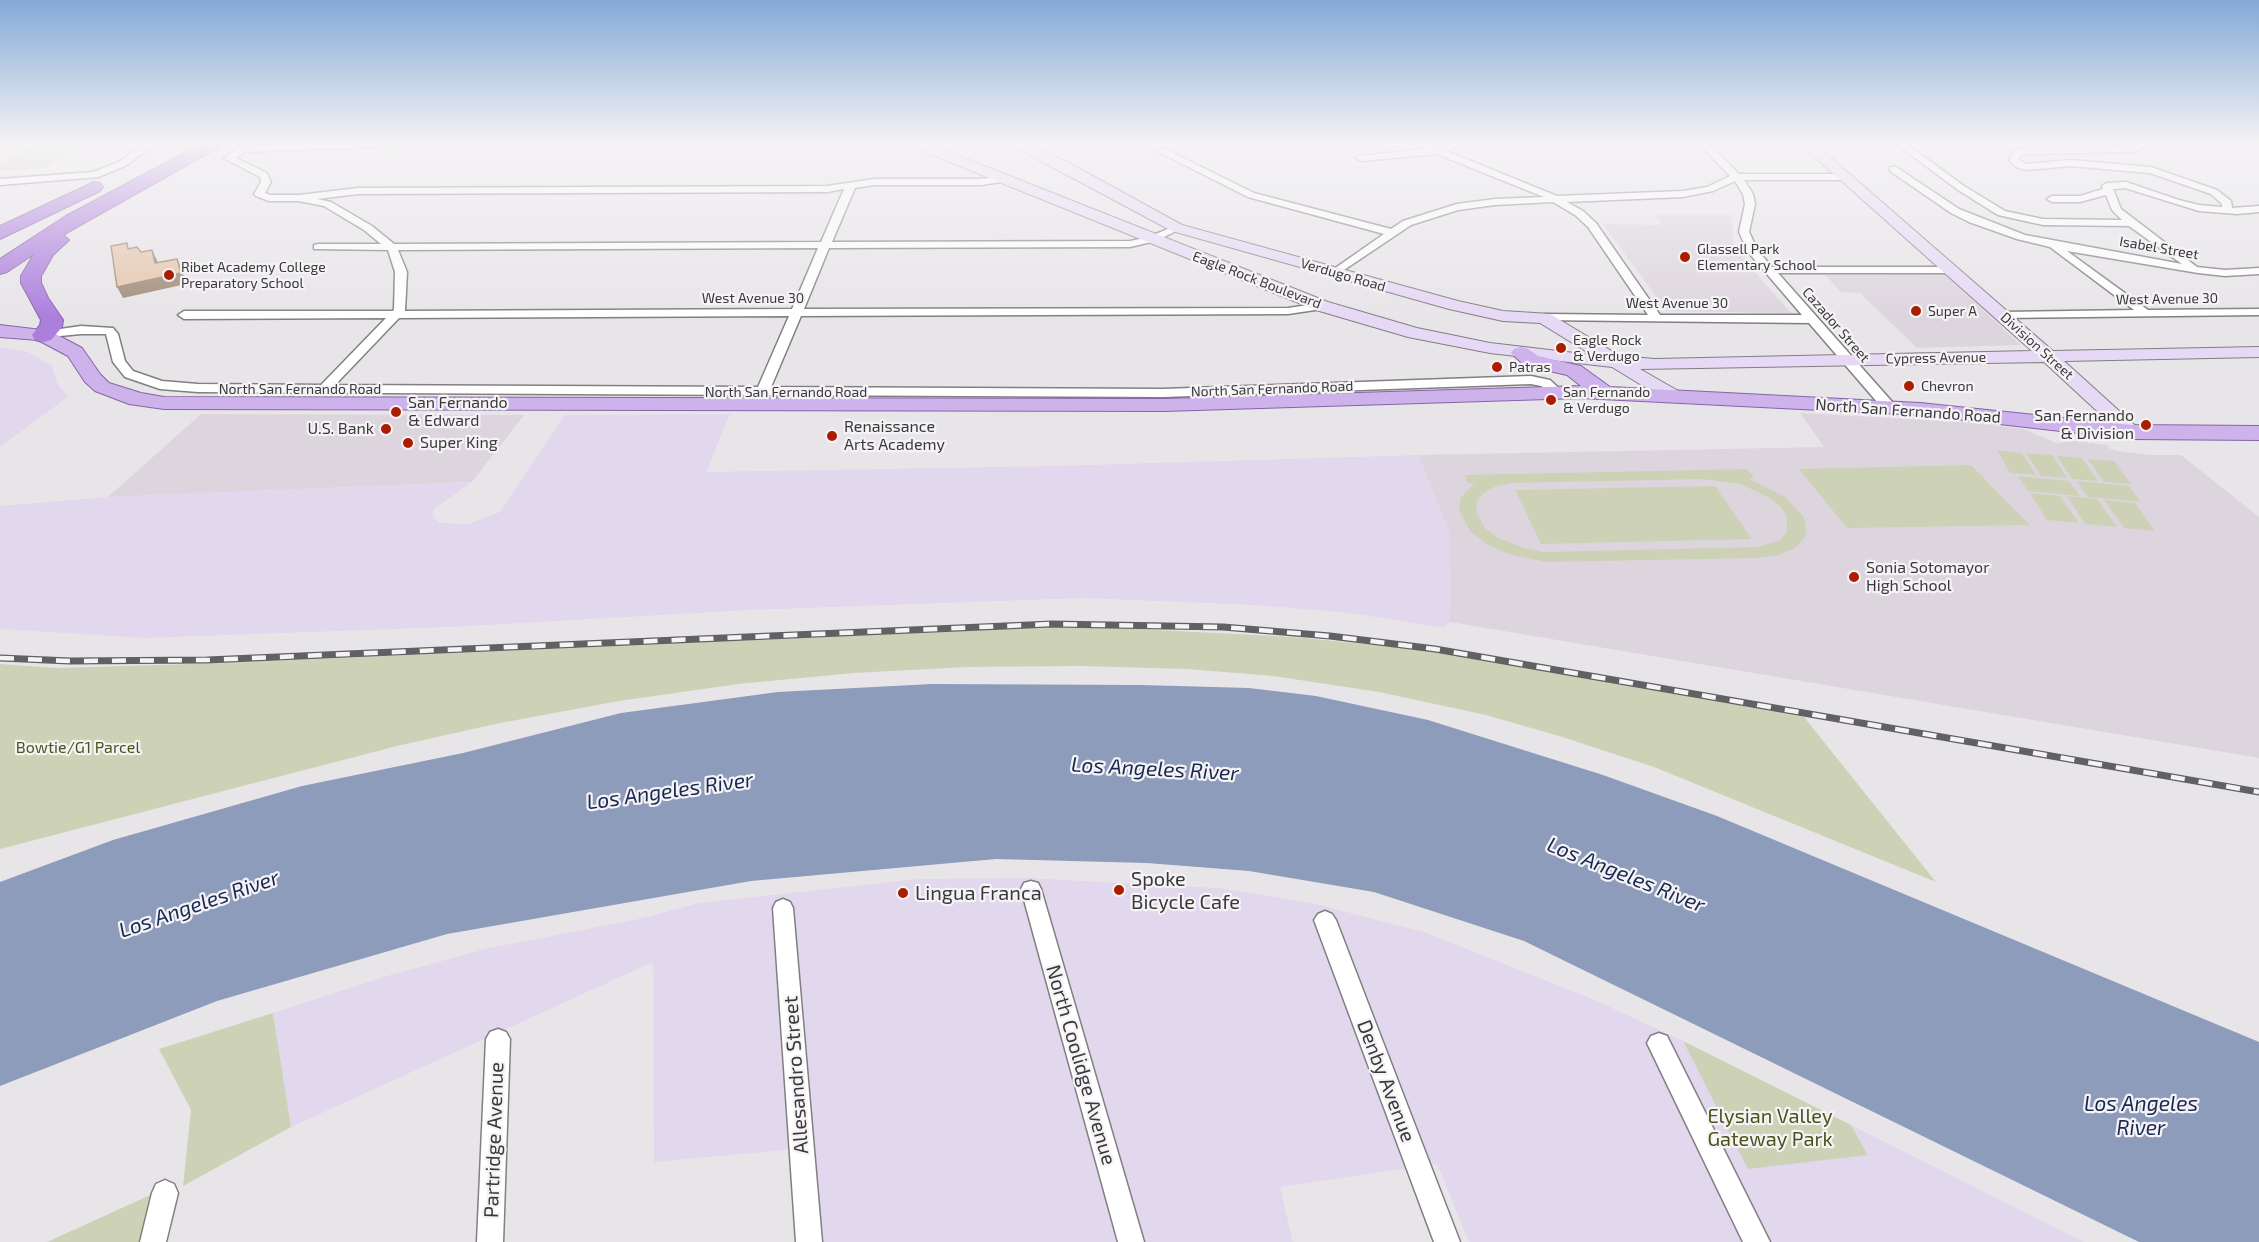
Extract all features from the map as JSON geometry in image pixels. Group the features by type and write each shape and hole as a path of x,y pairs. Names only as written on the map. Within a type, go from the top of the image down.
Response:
{"highway":[{"path":"0,268 23,239 92,201"},
{"path":"0,253 23,239 102,201"},
{"path":"23,239 31,283 52,320 51,327 43,335"}],"main road":[{"name":"North San Fernando Road","path":"0,332 43,335 75,352 92,378 102,387 114,393 150,401 205,404 760,399 1176,405 1560,391 1889,407 1976,414 2132,432 2259,433"},
{"path":"1521,353 1531,361 1569,368 1603,392"},
{"path":"1560,391 1583,376"},
{"path":"150,401 191,388"}],"street":[{"path":"311,201 331,206 368,228 392,247 401,272 400,309 322,390"},
{"path":"331,206 340,201"},
{"path":"760,399 844,201"},
{"name":"Eagle Rock Boulevard","path":"1059,201 1322,306 1414,333 1521,353 1614,362"},
{"name":"Verdugo Road","path":"1128,201 1178,228 1335,273 1485,312 1544,318 1673,396"},
{"path":"1274,201 1393,232"},
{"path":"1335,273 1393,232 1420,218 1456,207 1527,201"},
{"path":"1559,201 1579,213 1592,225 1656,318"},
{"name":"Cazador Street","path":"1749,201 1744,222 1746,238 1753,252 1889,407"},
{"name":"Division Street","path":"1873,201 2132,432"},
{"name":"Isabel Street","path":"1941,201 1973,220 2001,231 2053,245 2198,270 2225,273 2259,271"},
{"path":"1982,201 2002,213 2039,222 2131,224"},
{"path":"2113,201 2117,210 2131,224 2198,270"},
{"path":"2174,201 2227,211 2259,209"},
{"path":"2226,201 2227,211"},
{"path":"318,247 1130,244 1152,239 1178,228"},
{"path":"2053,245 2146,314"},
{"path":"1768,270 1952,270"},
{"name":"West Avenue 30","path":"184,315 1288,311 1322,306"},
{"name":"West Avenue 30","path":"2004,316 2259,312"},
{"name":"West Avenue 30","path":"1544,318 1810,319"},
{"name":"North San Fernando Road","path":"43,335 81,330 109,331 112,334 119,362 129,374 154,383 191,388 760,399"},
{"name":"Cypress Avenue","path":"1614,362 1655,364 2259,352"},
{"name":"North Coolidge Avenue","path":"1031,889 1131,1242"},
{"name":"Allesandro Street","path":"783,908 809,1242"},
{"name":"Denby Avenue","path":"1325,921 1448,1242"},
{"name":"Partridge Avenue","path":"490,1242 498,1039"},
{"path":"1659,1043 1757,1242"},
{"path":"153,1242 165,1193"}],"shaded area":[{"name":"Glassell Park Elementary School","path":"1655,215 1732,215 1733,243 1791,313 1667,311 1603,224 1662,225"},
{"path":"1944,274 2021,345 1917,348 1860,293 1841,292 1825,275"},
{"path":"0,347 28,352 52,366 57,383 68,397 0,447"},
{"name":"Sonia Sotomayor High School","path":"1800,413 1964,422 2024,429 2056,443 2075,441 2107,445 2110,449 2149,455 2181,455 2259,517 2259,758 1450,622 1449,532 1418,455 1824,447"},
{"path":"201,414 524,415 472,482 108,497"},
{"path":"730,414 706,472 1056,466 1418,455 1449,532 1450,622 1443,628 1350,613 1255,605 1084,598 750,610 450,627 144,638 0,629 0,506 108,497 472,482 434,509 433,517 440,523 468,524 500,512 565,415"},
{"path":"1026,878 1219,888 1312,903 1427,933 1595,1000 1683,1041 1748,1168 1868,1154 1851,1125 2084,1242 1469,1242 1437,1164 1280,1187 1293,1242 802,1242 796,1149 654,1162 653,962 291,1127 273,1013 387,976 489,948 639,919 699,903 919,879"}],"green space":[{"path":"1997,450 2022,453 2036,475 2010,473"},
{"path":"2026,453 2052,455 2067,478 2041,476"},
{"path":"2057,456 2082,458 2098,481 2072,479"},
{"path":"2088,459 2114,461 2131,484 2104,482"},
{"path":"1971,465 2030,525 1847,528 1799,469"},
{"path":"1747,469 1754,478 1749,479 1785,497 1804,517 1805,537 1795,548 1778,555 1756,558 1546,562 1508,554 1487,544 1470,531 1459,510 1461,497 1474,484 1468,483 1465,475","holes":["1702,479 1740,484 1766,496 1779,505 1787,516 1787,532 1780,540 1758,547 1544,552 1524,548 1498,538 1485,528 1476,512 1477,501 1484,493 1496,486 1512,483"]},
{"path":"2018,476 2069,481 2080,496 2028,491"},
{"path":"2077,481 2129,486 2141,502 2088,497"},
{"path":"1715,486 1752,539 1541,544 1515,490"},
{"path":"2030,493 2060,496 2079,523 2047,520"},
{"path":"2067,496 2097,499 2117,527 2085,524"},
{"path":"2104,500 2135,503 2155,531 2124,528"},
{"name":"Bowtie/G1 Parcel","path":"1017,627 1118,628 1293,637 1425,650 1804,717 1936,882 1654,767 1486,715 1379,692 1273,676 1187,669 1080,666 967,667 854,673 738,684 619,701 495,724 397,746 0,849 0,664 57,668 226,663"},
{"path":"273,1013 291,1127 183,1186 191,1110 159,1049"},
{"name":"Elysian Valley Gateway Park","path":"1683,1041 1851,1125 1868,1155 1748,1169"},
{"path":"157,1192 139,1242 47,1242"}],"water":[{"name":"Los Angeles River","path":"932,684 1249,688 1316,696 1428,720 1603,775 1717,816 2259,1042 2259,1242 2139,1242 1524,941 1374,892 1249,871 1147,863 996,859 751,881 447,934 217,1001 0,1086 0,882 113,840 302,786 463,753 621,713 778,692"}],"building":[{"path":"127,243 128,249 137,247 141,252 152,250 155,263 177,259 181,273 117,287 111,246"}],"railway":[{"path":"0,658 70,661 207,660 1052,624 1223,627 1330,636 1435,649 2259,792"}],"place":[{"name":"Glassell Park Elementary School","path":"1685,257"},
{"name":"Ribet Academy College Preparatory School","path":"169,275"},
{"name":"Super A","path":"1916,311"},
{"name":"Eagle Rock & Verdugo","path":"1561,348"},
{"name":"Patras","path":"1497,367"},
{"name":"Chevron","path":"1909,386"},
{"name":"San Fernando & Verdugo","path":"1551,400"},
{"name":"San Fernando & Edward","path":"396,412"},
{"name":"San Fernando & Division","path":"2146,425"},
{"name":"U.S. Bank","path":"386,429"},
{"name":"Renaissance Arts Academy","path":"832,436"},
{"name":"Super King","path":"408,443"},
{"name":"Sonia Sotomayor High School","path":"1854,577"},
{"name":"Spoke Bicycle Cafe","path":"1119,890"},
{"name":"Lingua Franca","path":"903,893"}]}
